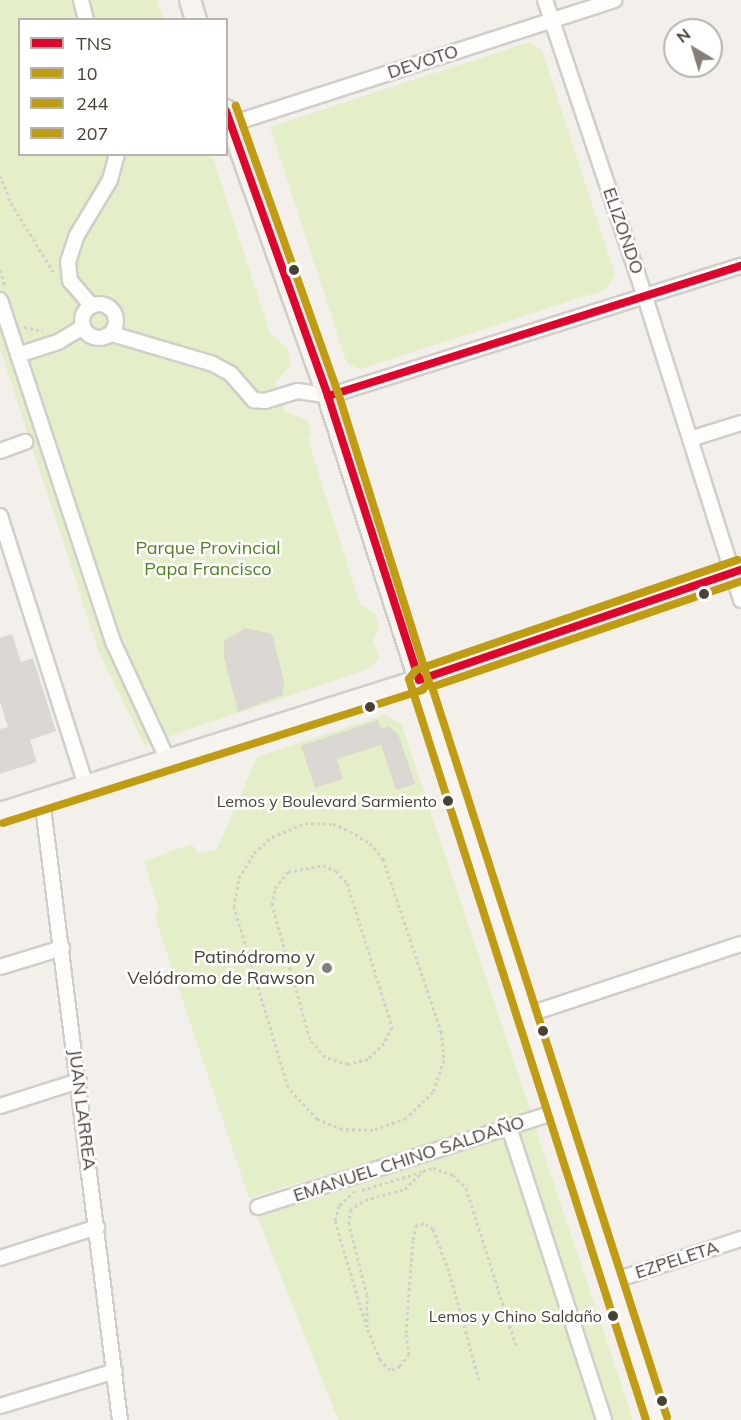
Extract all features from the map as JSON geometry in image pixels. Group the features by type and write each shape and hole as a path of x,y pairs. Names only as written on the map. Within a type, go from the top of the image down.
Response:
{"main road":[{"path":"190,0 195,18"},
{"path":"229,117 328,396 657,1420"},
{"path":"0,813 166,758 419,680 736,571"}],"street":[{"path":"81,0 86,18"},
{"name":"ELIZONDO","path":"545,0 736,571 741,600"},
{"name":"DEVOTO","path":"229,117 614,0"},
{"path":"92,306 70,281 68,262 77,235 110,180 116,156"},
{"path":"112,334 117,323 114,312 104,305 92,306 82,317 83,327 95,338 112,334 213,364 231,374 254,400 265,401 298,391 328,396 741,266"},
{"path":"4,296 18,355 114,644 166,758"},
{"path":"18,355 58,342 83,327"},
{"path":"690,439 741,423"},
{"path":"0,451 25,442"},
{"path":"0,516 86,785"},
{"name":"JUAN LARREA","path":"42,799 120,1420"},
{"path":"527,1015 741,944"},
{"path":"0,967 62,948"},
{"path":"0,1106 79,1081"},
{"name":"EMANUEL CHINO SALDAÑO","path":"258,1207 559,1111"},
{"path":"509,1127 604,1420"},
{"path":"0,1258 97,1227"},
{"name":"EZPELETA","path":"613,1281 741,1239"},
{"path":"0,1406 115,1371"}],"path":[{"path":"0,175 11,203 59,280"},
{"path":"0,270 4,296"},
{"path":"20,326 47,330"},
{"path":"305,823 333,824 370,843 377,851 383,859 441,1031 444,1060 433,1092 406,1118 373,1130 342,1130 317,1119 301,1104 288,1088 234,907 239,878 254,853 272,837 305,823"},
{"path":"323,865 336,871 347,883 392,1027 384,1043 368,1059 348,1064 325,1057 310,1039 272,905 275,888 288,872 301,866 323,865"},
{"path":"479,1380 449,1271 433,1229 424,1223 416,1225 413,1240 406,1334 409,1354 400,1366 390,1370 380,1360 367,1327 335,1221 339,1206 356,1190 379,1187 433,1168 453,1175 466,1188 516,1346"},
{"path":"367,1327 367,1295 349,1224 350,1210 365,1200 405,1189 423,1171"}],"green space":[{"name":"Parque Provincial Papa Francisco","path":"0,0 157,0 163,18 18,18 18,156 212,156 270,333 287,348 291,366 275,382 285,412 308,420 311,432 308,440 360,604 375,613 379,627 373,640 379,657 371,668 144,745 99,652 0,349"},
{"path":"529,42 542,50 615,275 605,290 360,369 347,364 270,127"},
{"name":"Patinódromo y Velódromo de Rawson","path":"384,715 401,723 531,1113 249,1198 155,918 158,907 144,861 192,844 198,854 217,849 257,757"},
{"path":"535,1127 633,1420 338,1420 256,1213"}],"building":[{"path":"245,628 272,634 284,681 283,695 238,712 224,657 224,641"},
{"path":"12,634 21,662 33,658 56,731 30,740 37,762 0,774 0,729 8,727 0,702 0,638"},
{"path":"378,720 381,729 389,726 398,734 415,784 396,790 381,745 337,759 343,779 315,788 301,746"}],"transit line":[{"name":"207","path":"3,823 422,690 429,683 338,393 236,106"},
{"name":"TNS","path":"228,117 328,396 419,680 741,570"},
{"name":"TNS","path":"328,396 741,266"},
{"name":"244","path":"646,1420 409,679 416,670 738,560"},
{"name":"10","path":"667,1417 432,687 741,581"}],"place":[{"name":"Lemos y Boulevard Sarmiento","path":"448,801"},
{"name":"Patinódromo y Velódromo de Rawson","path":"327,968"},
{"name":"Lemos y Chino Saldaño","path":"613,1316"}]}
